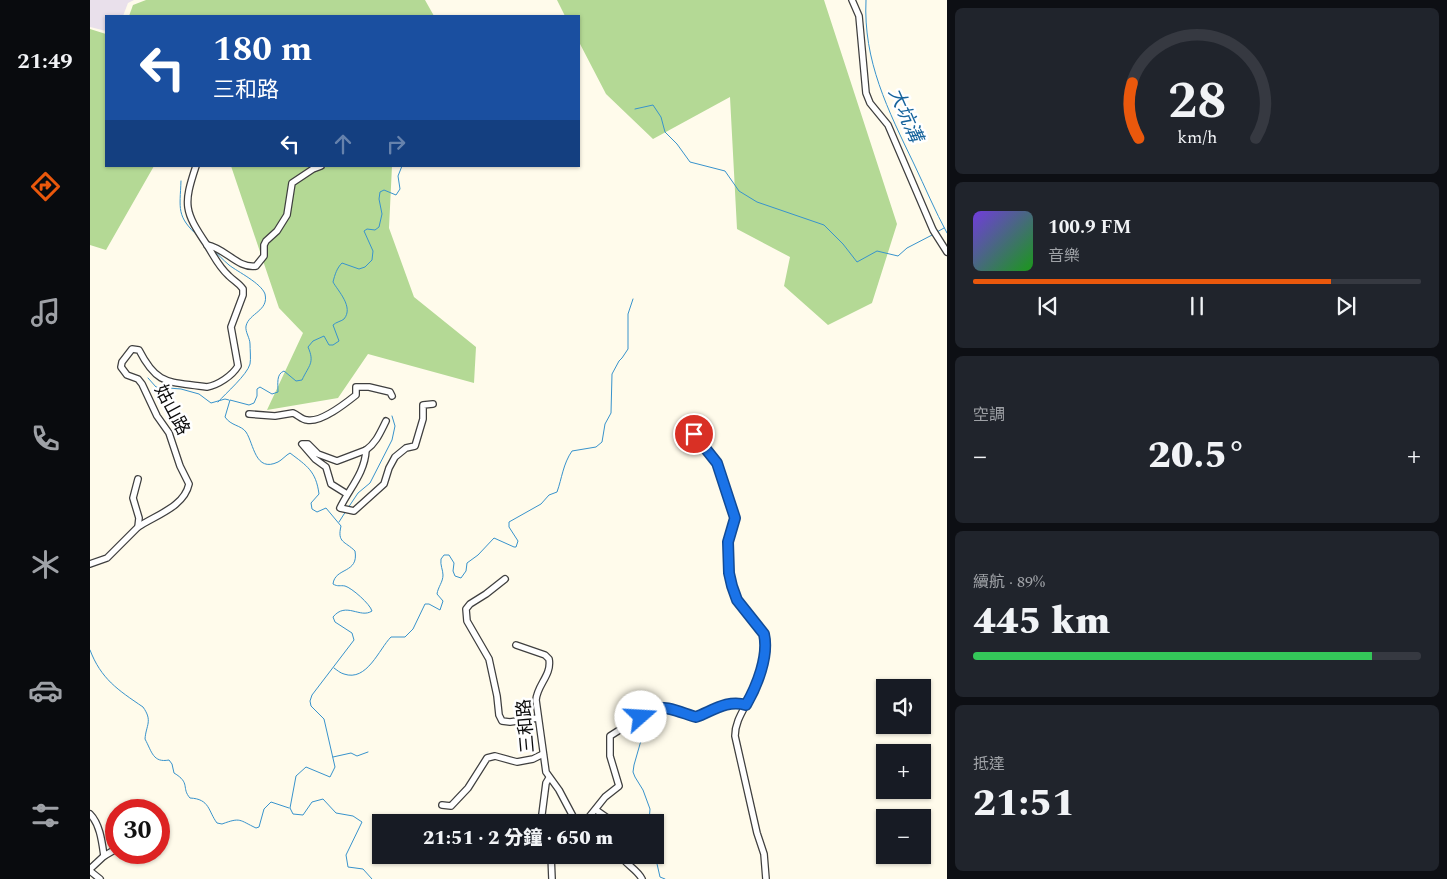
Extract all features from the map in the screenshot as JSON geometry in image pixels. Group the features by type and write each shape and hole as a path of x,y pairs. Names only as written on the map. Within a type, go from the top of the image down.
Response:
{"street":[{"path":"852,0 858,16 866,93 870,103 888,125 933,230 947,252"},
{"path":"196,167 188,188 188,212 200,237 207,245 215,247 250,267 256,266 264,256 266,241 277,231 287,215 292,183 318,167"},
{"name":"姑山路","path":"90,564 108,558 138,527 180,500 188,491 190,484 180,466 178,455 169,433 142,384 138,379 126,375 121,367 122,362 132,349 139,350 145,362 160,379 207,387 230,375 238,366 231,327 243,295 243,289 229,277 214,259 207,245"},
{"path":"249,414 275,416 293,413 307,420 314,420 344,406 356,395 356,387 378,388 390,392 392,396"},
{"path":"366,450 362,472 340,508 354,511 384,484 395,457 406,448 415,446 423,419 423,405 433,404"},
{"path":"347,494 330,484 326,467 315,459 302,444 308,444 318,454 337,461 366,450 375,442 386,422"},
{"path":"694,434 717,463 735,518 728,542 729,573 732,586 737,600 764,634 766,641 761,670 736,725 735,736 757,833 764,854 766,879"},
{"path":"138,479 133,498 140,518 138,527"},
{"path":"505,578 486,594 470,604 466,609 467,622 489,659 499,715 502,721 510,722 538,718"},
{"name":"三和路","path":"516,645 545,655 550,659 548,672 536,693 543,754 546,772 559,790 572,814"},
{"path":"592,814 605,797 619,786 610,756 609,740 613,733 656,708 678,710 696,717 726,704 740,703 746,705"},
{"path":"442,805 451,806 455,803 468,788 487,758 495,756 517,762 534,759 543,754"},
{"path":"542,814 546,783 549,778"},
{"path":"596,810 603,814"},
{"path":"90,814 99,828 104,856 90,870 100,879"},
{"path":"551,864 552,879"},
{"path":"628,864 639,873 642,879"}],"shaded area":[{"path":"90,0 134,0 128,3 123,15 105,15 105,31 90,27"}],"green space":[{"path":"146,0 425,0 433,15 129,15 133,5"},
{"path":"557,0 824,0 897,224 872,303 828,325 784,286 790,257 737,229 730,97 653,139 606,94 580,44 580,15 564,15"},
{"path":"90,29 105,34 105,167 153,167 106,250 90,245"},
{"path":"231,167 392,167 389,228 414,297 476,347 474,383 368,354 338,398 267,410 303,333 279,308"}],"waterway":[{"name":"大坑溝","path":"866,0 869,44 879,85 895,124 947,233"},
{"path":"635,109 653,105 661,117 665,132 677,144 690,162 725,171 739,191 757,202 824,225 843,244 857,262 877,251 898,256 907,248 934,234"},
{"path":"372,879 363,869 348,867 346,855 362,822 353,816 336,813 323,799 312,802 303,815 293,814 290,808 296,776 306,767 330,777 335,767 324,719 311,706 310,701 312,695 354,640 352,633 335,622 333,617 343,610 363,613 372,611 352,590 345,586 333,584 338,575 354,563 355,551 341,539 341,526 326,508 317,512 312,509 311,503 319,494 316,480 310,470 290,453 278,462 264,464 256,456 246,432 225,417 230,400 249,405 254,403 257,389 260,387 272,394 278,392 281,372 284,371 296,381 302,380 311,361 308,347 313,341 324,336 329,345 339,341 333,325 344,319 347,309 344,299 333,282 335,274 342,263 359,269 365,267 372,260 373,251 364,231 367,229 375,230 379,227 382,214 379,199 380,192 384,190 396,195 400,189 398,176 402,167"},
{"path":"181,181 181,212 186,223 198,236"},
{"path":"937,232 944,228"},
{"path":"212,249 229,265 259,286 265,294 262,308 251,318 246,326 250,344 250,364 241,378 218,402"},
{"path":"334,668 344,674 352,675 359,673 372,663 391,637 405,637 413,629 425,604 440,610 443,601 437,594 443,578 441,559 444,555 449,555 454,563 453,571 455,576 461,578 466,571 467,563 478,555 494,538 516,547 518,541 509,527 509,522 541,504 549,495 557,492 572,451 596,447 602,442 605,424 611,413 612,374 628,349 628,314 633,299"},
{"path":"148,378 156,387 181,389 199,394 211,403 225,399 229,400"},
{"path":"348,508 358,493 370,483 392,440 395,426 392,416"},
{"path":"339,522 346,511"},
{"path":"90,650 99,669 111,683 143,707 148,716 145,739 154,756 159,760 169,760 174,773 184,783 190,798 205,803 217,823 222,824 240,820 256,828 259,827 264,809 271,802 289,808"},
{"path":"650,814 650,809 643,790 633,772 642,737 654,727 660,716"},
{"path":"333,757 351,753 357,756 368,752"},
{"path":"657,864 660,877 665,879"}],"route":[{"path":"641,717 656,708 678,710 696,717 726,704 740,703 746,705 761,670 766,641 764,634 737,600 729,573 728,542 735,518 717,463 694,434"}]}
